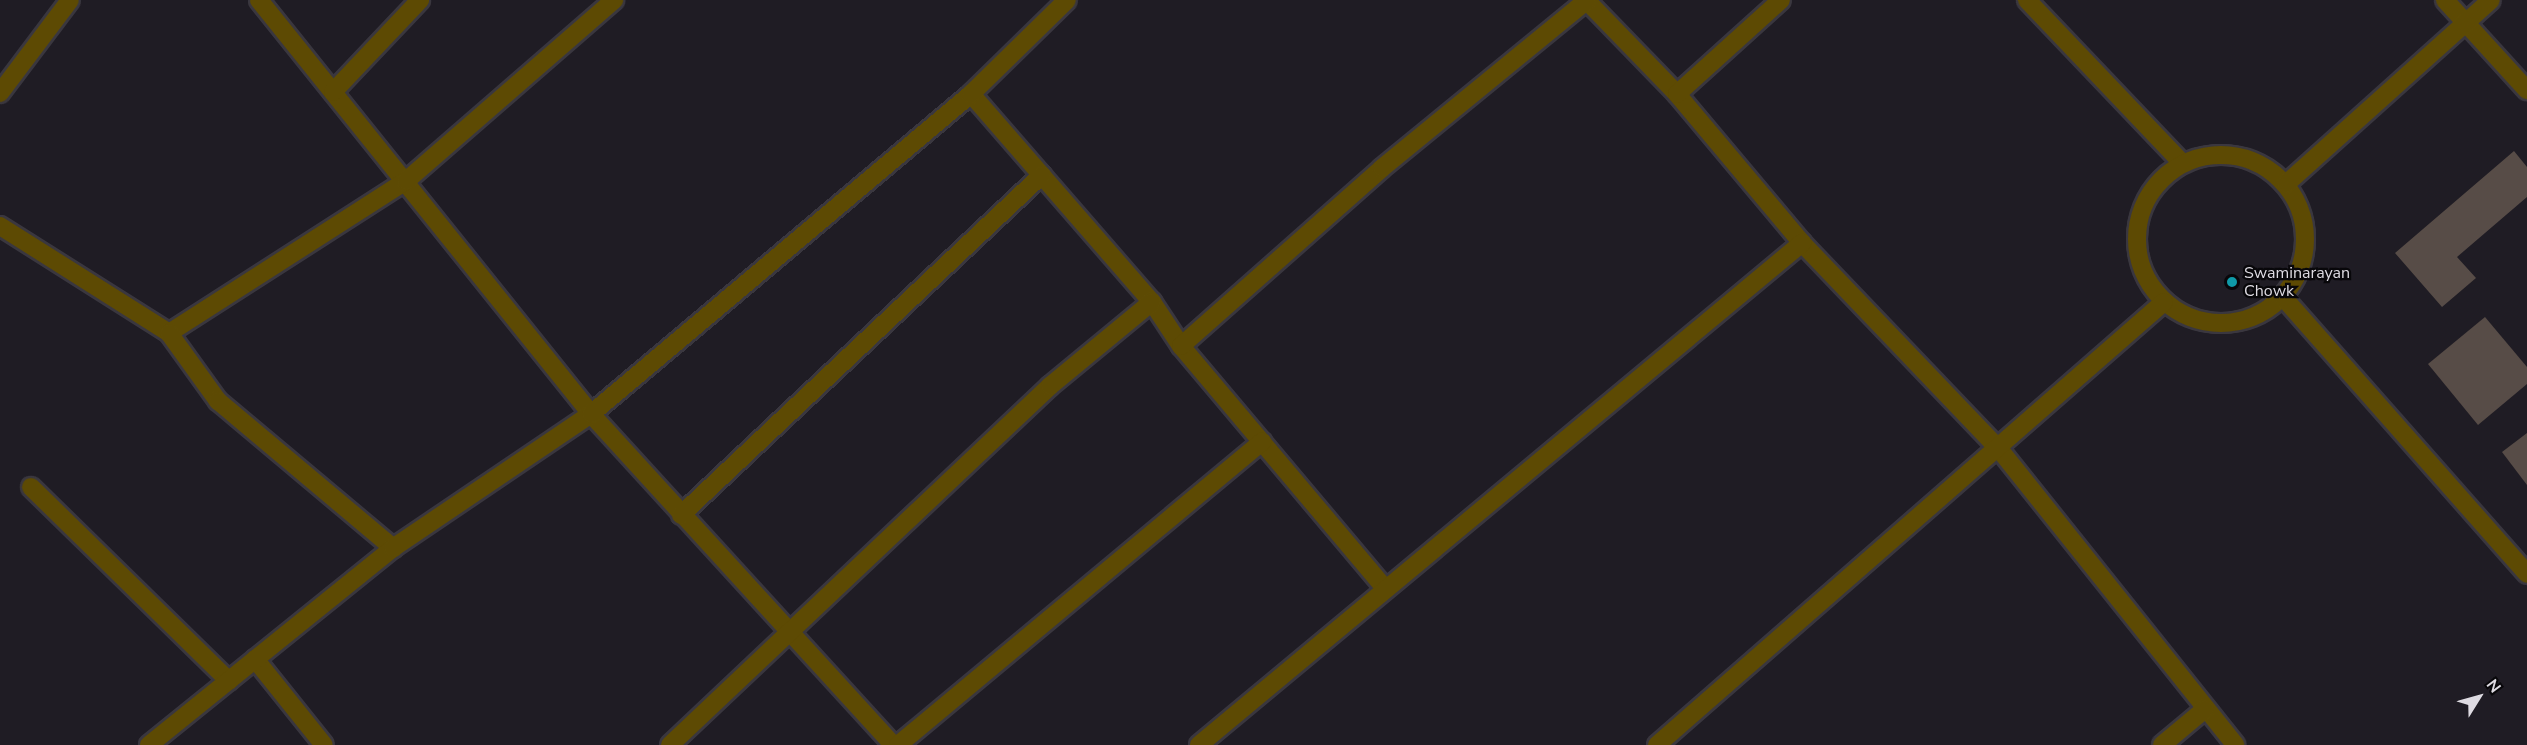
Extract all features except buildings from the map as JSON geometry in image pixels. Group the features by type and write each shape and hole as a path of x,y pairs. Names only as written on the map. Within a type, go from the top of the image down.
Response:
{"street":[{"path":"0,93 69,0"},
{"path":"259,0 591,414 789,637 894,745"},
{"path":"333,92 420,0"},
{"path":"170,333 406,181 614,0"},
{"path":"149,745 393,548 591,414 971,94 1067,0"},
{"path":"1181,346 1382,168 1587,0 1677,94 1802,243 1999,449 2235,745"},
{"path":"1677,94 1781,0"},
{"path":"2027,0 2182,164"},
{"path":"2445,0 2527,90"},
{"path":"2286,184 2492,0"},
{"path":"971,94 1152,302 1181,346 1384,587"},
{"path":"2209,155 2237,155 2264,165 2286,184 2304,216 2306,253 2293,287 2266,312 2232,324 2195,321 2164,302 2145,276 2139,255 2140,212 2156,184 2182,164 2209,155"},
{"path":"681,515 1042,175"},
{"path":"0,226 170,333 218,401 393,548"},
{"path":"1199,745 1384,587 1802,243"},
{"path":"2283,297 2527,574"},
{"path":"670,745 789,637 1050,386 1152,302"},
{"path":"1657,745 1999,449 2164,302"},
{"path":"898,745 1262,442"},
{"path":"31,487 229,681"},
{"path":"255,659 324,745"},
{"path":"2162,745 2205,709"}],"place":[{"name":"Swaminarayan Chowk","path":"2232,282"}]}
